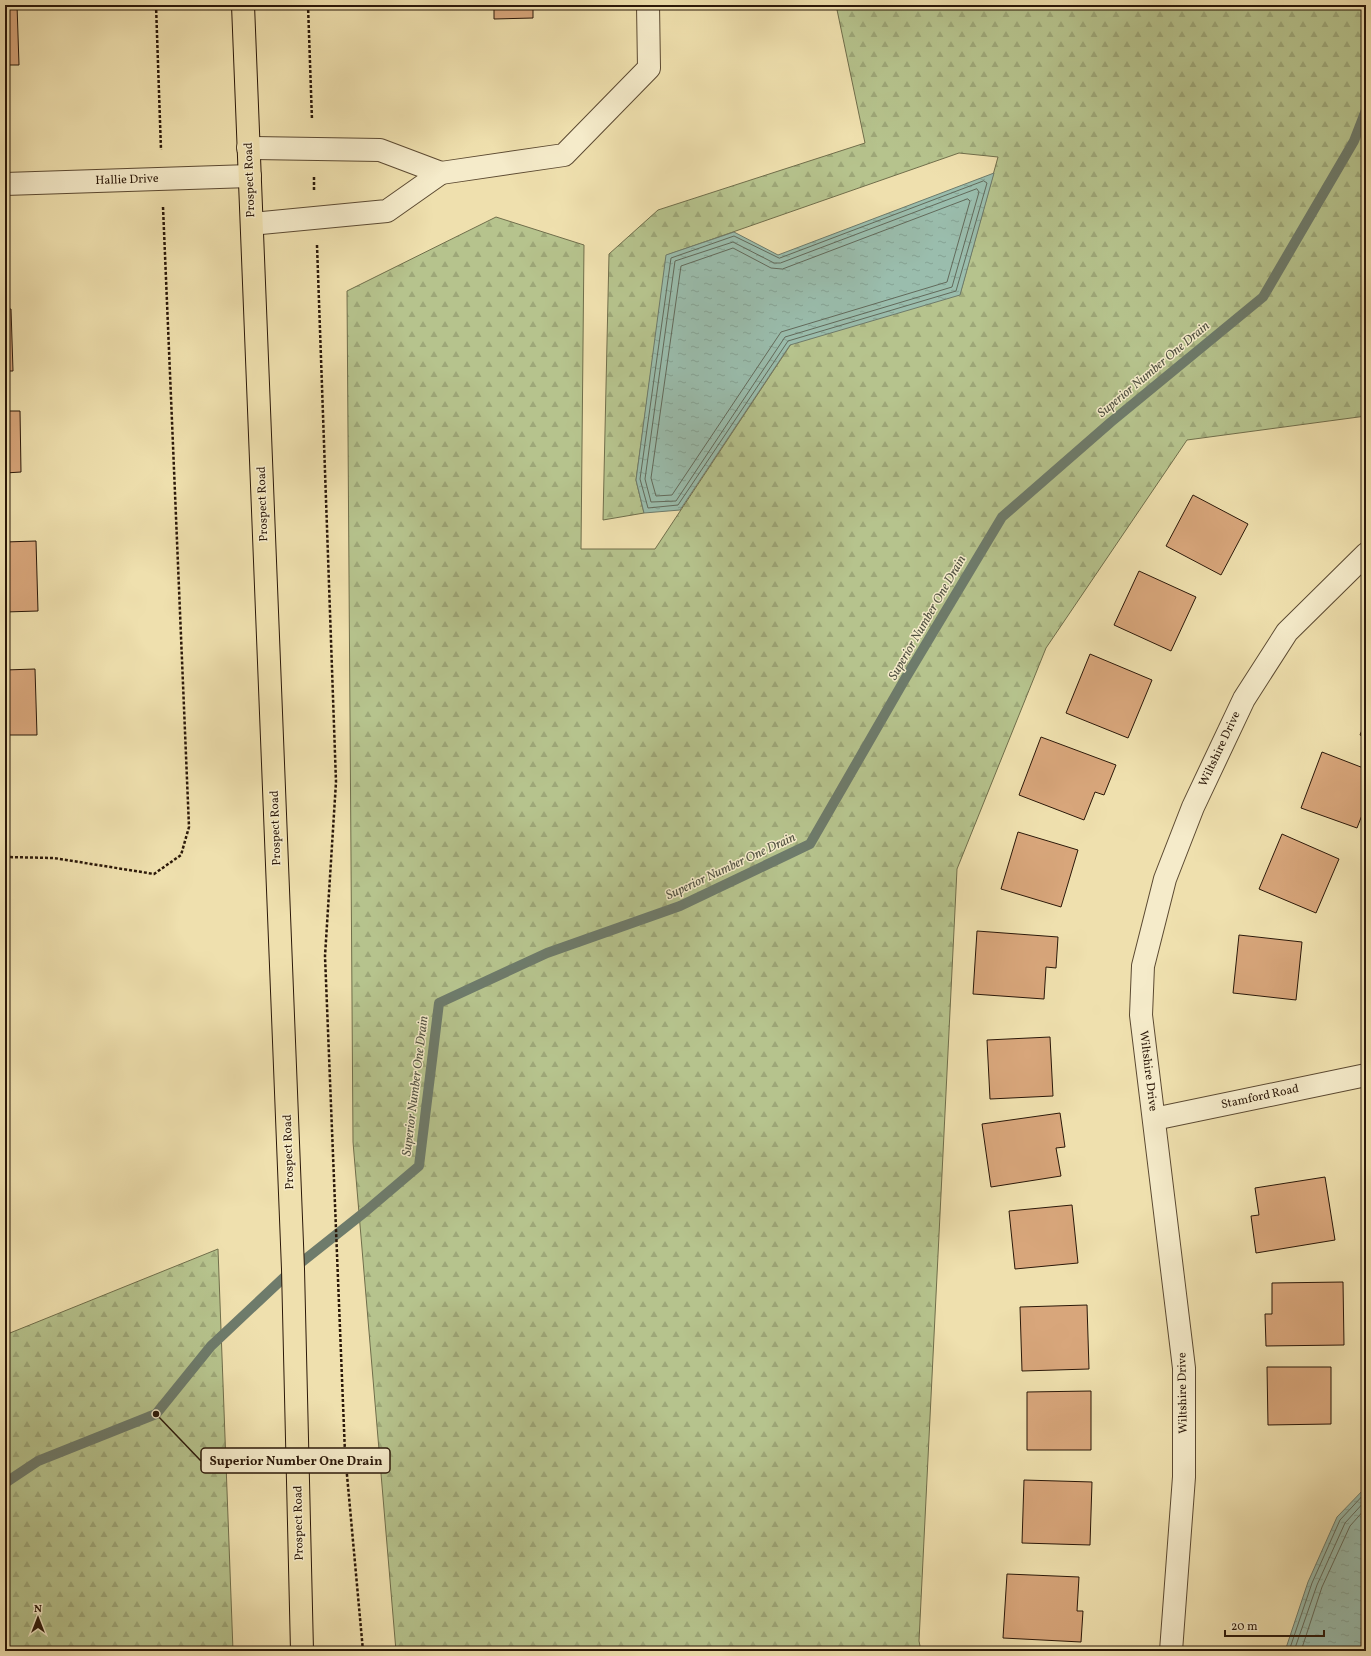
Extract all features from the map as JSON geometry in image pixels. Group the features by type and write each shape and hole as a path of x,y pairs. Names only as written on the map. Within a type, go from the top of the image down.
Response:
{"main road":[{"name":"Prospect Road","path":"243,5 293,1269 302,1651"}],"street":[{"path":"252,224 387,211 441,173 564,155 649,68 648,5"},
{"path":"248,148 380,150 441,173"},
{"name":"Hallie Drive","path":"5,184 250,176"},
{"name":"Wiltshire Drive","path":"1172,1651 1184,1477 1184,1368 1141,1015 1143,966 1165,879 1193,807 1244,699 1287,632 1366,554"},
{"name":"Stamford Road","path":"1154,1119 1366,1075"}],"path":[{"path":"5,857 54,858 154,874 181,855 190,827 156,5"},
{"path":"308,5 336,782 325,956 344,1452 363,1651"}],"green space":[{"path":"836,5 1366,5 1366,416 1187,440 1046,648 957,869 919,1641 921,1651 396,1651 353,1142 347,291 496,217 584,245 581,549 655,549 793,341 960,294 998,157 959,153 667,255 636,480 644,513 603,520 609,254 658,210 865,143"},
{"path":"218,1249 233,1651 5,1651 5,1335"}],"water":[{"path":"994,173 960,295 790,345 680,510 644,513 636,480 666,255 734,232 778,255"},
{"path":"1366,1487 1366,1651 1285,1651 1308,1582 1337,1517"}],"building":[{"path":"5,5 17,5 19,65 5,65"},
{"path":"471,5 533,5 533,18 494,19 494,6"},
{"path":"5,309 11,309 13,371 5,371"},
{"path":"5,411 20,411 21,472 5,473"},
{"path":"1193,495 1248,524 1221,575 1166,546"},
{"path":"36,541 38,611 5,612 5,542"},
{"path":"1139,571 1196,597 1171,651 1114,625"},
{"path":"1090,654 1152,680 1128,738 1066,713"},
{"path":"35,669 37,735 5,735 5,670"},
{"path":"1366,720 1366,738 1360,735"},
{"path":"1041,737 1116,765 1104,795 1095,792 1084,820 1019,795"},
{"path":"1322,752 1366,769 1366,805 1357,828 1301,808"},
{"path":"1018,832 1078,850 1061,907 1001,889"},
{"path":"1282,834 1339,859 1316,913 1259,889"},
{"path":"977,931 1058,937 1056,968 1046,967 1044,999 973,994"},
{"path":"1239,935 1302,942 1296,1000 1233,993"},
{"path":"1050,1037 1053,1096 990,1099 987,1040"},
{"path":"1060,1113 1065,1147 1056,1148 1061,1176 991,1187 982,1124"},
{"path":"1325,1177 1335,1240 1256,1253 1251,1216 1259,1215 1255,1188"},
{"path":"1072,1205 1078,1263 1015,1269 1009,1211"},
{"path":"1343,1282 1344,1345 1266,1346 1265,1314 1272,1314 1272,1283"},
{"path":"1087,1305 1089,1369 1022,1371 1020,1307"},
{"path":"1267,1367 1331,1367 1331,1424 1268,1425"},
{"path":"1091,1391 1091,1450 1027,1450 1027,1392"},
{"path":"1024,1480 1092,1482 1090,1545 1022,1543"},
{"path":"1007,1574 1079,1577 1077,1611 1083,1611 1081,1642 1003,1638"}],"waterway":[{"name":"Superior Number One Drain","path":"5,1483 38,1461 156,1414 211,1346 293,1269 366,1211 419,1166 439,1003 547,953 680,906 810,844 905,679 1002,517 1111,422 1263,297 1354,141 1366,110"}],"place":[{"name":"Superior Number One Drain","path":"156,1414"}]}
